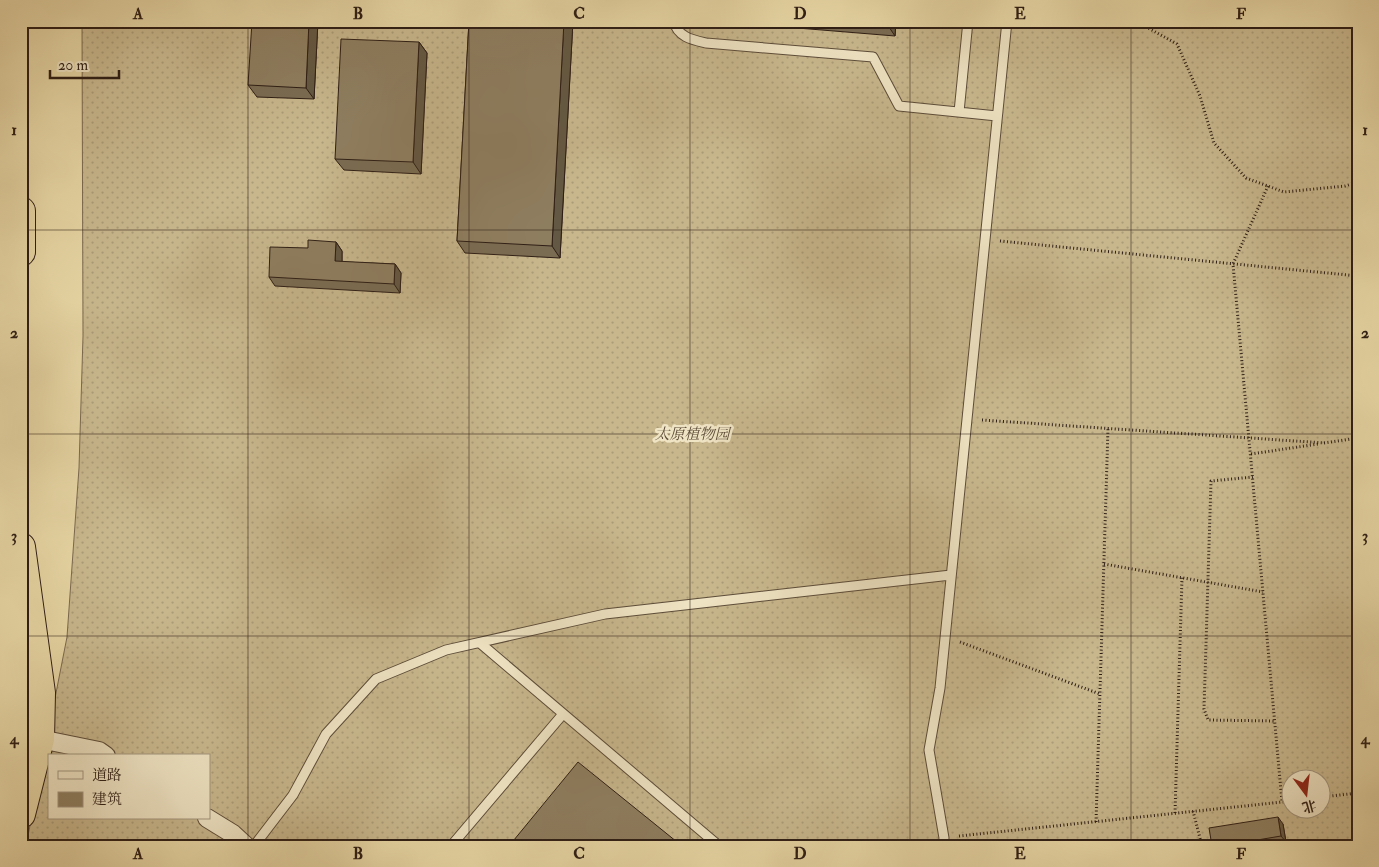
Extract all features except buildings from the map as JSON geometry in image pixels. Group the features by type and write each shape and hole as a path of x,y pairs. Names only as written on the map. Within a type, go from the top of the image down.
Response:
{"highway":[{"path":"21,211 21,252"},
{"path":"21,547 42,693 40,739 21,814"}],"street":[{"path":"40,739 99,751 103,754"},
{"path":"210,820 233,834 246,846"}],"lane":[{"path":"674,21 676,28 687,39 706,43 874,57 899,106 998,116"},
{"path":"959,112 968,21"},
{"path":"943,842 929,750 940,688 1007,21"},
{"path":"254,846 293,795 326,734 376,679 446,650 605,614 951,575"},
{"path":"480,643 719,846"},
{"path":"451,846 563,714"}],"path":[{"path":"1115,21 1141,24 1177,44 1200,96 1214,143 1246,178 1284,192 1345,186 1358,182"},
{"path":"943,842 1096,822 1282,802 1233,264 1268,186"},
{"path":"985,240 1358,276"},
{"path":"967,419 1325,443"},
{"path":"1096,822 1108,428"},
{"path":"1251,454 1358,438"},
{"path":"1253,477 1211,481 1204,709 1208,720 1275,721"},
{"path":"1104,564 1263,592"},
{"path":"1175,813 1182,577"},
{"path":"945,636 1100,694"},
{"path":"1332,797 1358,794"},
{"path":"1193,811 1202,846"}],"green space":[{"name":"太原植物园","path":"82,21 1358,21 1358,846 26,846 67,637 79,468 83,336"}]}
